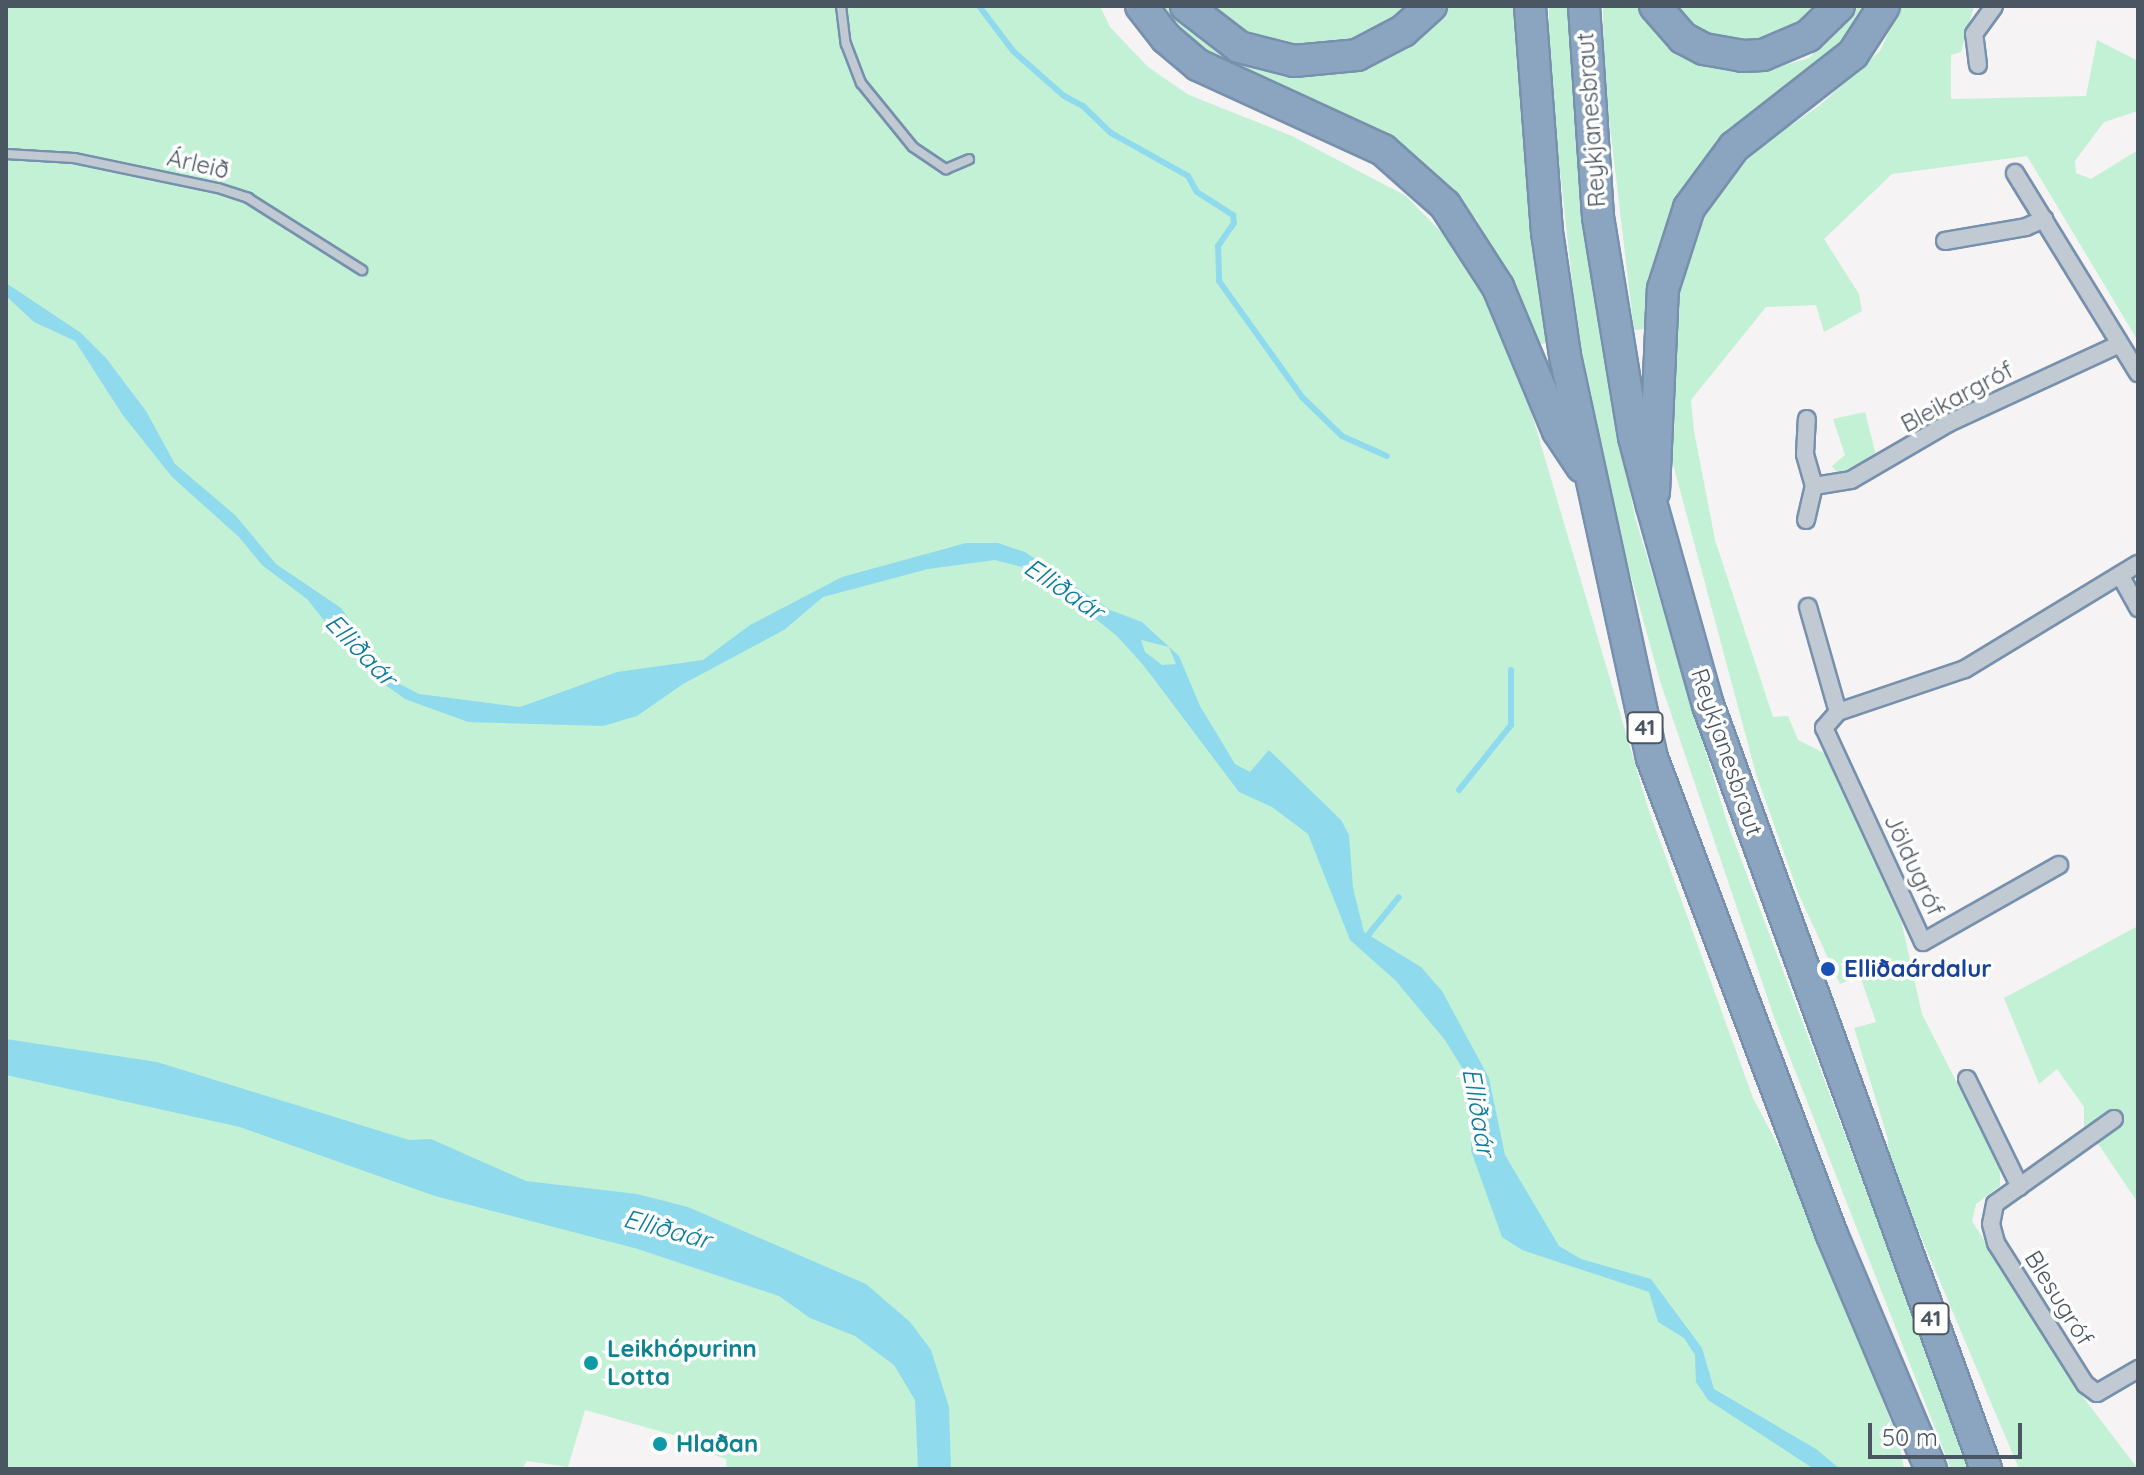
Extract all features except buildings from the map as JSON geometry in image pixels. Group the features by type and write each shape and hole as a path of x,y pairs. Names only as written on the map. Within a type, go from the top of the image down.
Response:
{"highway":[{"path":"1141,6 1166,38 1198,65 1383,150 1445,205 1498,287 1558,431 1588,476"},
{"path":"1186,6 1239,47 1294,61 1357,55 1403,31 1431,6"},
{"name":"41","path":"1530,6 1547,232 1588,476 1652,758 1832,1235 1931,1469"},
{"name":"Reykjanesbraut","path":"1584,6 1598,217 1634,437 1652,506 1708,705 1986,1469"},
{"path":"1655,6 1683,38 1704,49 1743,56 1763,55 1808,36 1839,6"},
{"path":"1652,506 1660,440 1660,314 1670,259 1689,208 1734,147 1853,54 1884,6"}],"street":[{"path":"1978,65 1974,34 1994,6"},
{"path":"2015,173 2138,373"},
{"path":"1945,241 2026,227 2044,219"},
{"name":"Bleikargróf","path":"1814,486 1851,480 1949,423 2120,344"},
{"path":"1806,520 1814,486 1805,454 1807,419"},
{"path":"1838,712 1965,669 2138,564"},
{"path":"2120,575 2138,608"},
{"name":"Jöldugróf","path":"1808,607 1838,712 1824,728 1923,942 2059,865"},
{"path":"1967,1079 2020,1187"},
{"name":"Blesugróf","path":"2114,1119 1995,1204 1991,1224 1996,1243 2073,1366 2097,1393 2138,1369"}],"lane":[{"path":"841,6 846,44 861,83 913,147 946,169 969,159"},
{"name":"Árleið","path":"6,154 74,158 218,188 248,198 362,270"},
{"path":"1907,1411 1916,1469"}],"green space":[{"path":"6,6 1100,6 1110,27 1148,67 1189,95 1292,136 1406,196 1447,238 1489,301 1513,350 1648,808 1753,1098 1793,1174 1899,1442 1904,1469 727,1469 726,1459 693,1448 694,1441 585,1410 568,1467 527,1461 522,1469 6,1469"},
{"path":"1155,6 1176,6 1320,69 1440,6 1515,6 1523,145 1546,343 1534,346 1477,220 1424,165 1299,95 1195,51"},
{"path":"1197,6 1417,6 1362,43 1318,51 1233,37"},
{"path":"1549,6 1570,6 1581,188 1601,339 1635,517 1727,822 1971,1469 1951,1469 1774,1017 1660,681 1620,536 1578,335 1549,69"},
{"path":"1603,6 1645,6 1687,54 1726,71 1764,71 1809,58 1859,6 1871,6 1842,46 1713,150 1676,203 1660,243 1645,329 1634,330 1604,76"},
{"path":"1666,6 1824,6 1807,25 1744,48 1700,38"},
{"path":"1901,6 1974,6 1961,52 1951,55 1951,99 2086,96 2097,40 2138,61 2138,111 2104,122 2075,161 2076,173 2091,179 2138,150 2138,341 2027,156 1892,174 1824,239 1859,294 1862,311 1824,332 1816,305 1766,307 1691,400 1694,431 1715,540 1773,717 1788,716 1798,740 1824,753 1901,920 1922,1014 2000,1168 2000,1186 1976,1204 1972,1221 2083,1397 2138,1469 2019,1469 1887,1156 1888,1139 1854,1028 1876,1022 1860,976 1840,984 1799,895 1756,774 1669,449 1667,340 1685,256 1711,203 1756,149 1819,106 1880,51"},
{"path":"1865,412 1876,455 1838,474 1832,466 1845,455 1833,419"},
{"path":"2138,926 2138,1203 2099,1145 2084,1133 2084,1107 2057,1069 2039,1084 2004,998"}],"water":[{"name":"Elliðaár","path":"6,283 81,333 106,358 146,411 175,464 235,515 276,564 341,608 394,681 419,694 520,707 617,672 703,660 750,625 842,577 966,543 998,543 1025,552 1110,610 1142,622 1179,656 1200,706 1235,764 1250,772 1269,750 1341,820 1349,835 1353,888 1364,932 1421,967 1442,991 1489,1078 1505,1155 1559,1246 1581,1259 1651,1279 1702,1348 1714,1389 1816,1449 1840,1469 1814,1469 1708,1400 1696,1382 1695,1355 1684,1338 1658,1322 1649,1292 1522,1250 1502,1237 1471,1151 1474,1087 1445,1040 1396,981 1350,940 1308,834 1272,807 1239,792 1144,666 1117,636 1057,588 1022,567 995,560 928,569 823,597 784,630 683,684 637,716 603,726 468,722 405,699 363,669 307,599 262,565 239,537 172,477 122,414 75,341 34,322 6,296","holes":["1141,640 1169,647 1176,664 1162,665 1145,652"]},
{"name":"Elliðaár","path":"6,1039 157,1062 409,1140 431,1139 526,1181 637,1194 688,1207 866,1284 910,1322 931,1350 949,1407 951,1469 918,1469 915,1400 894,1365 855,1336 810,1318 779,1296 638,1249 435,1196 240,1127 6,1075"}],"waterway":[{"path":"979,6 1013,51 1064,96 1083,106 1111,133 1188,176 1197,192 1233,215 1234,223 1218,246 1219,281 1302,397 1342,436 1387,456"},
{"path":"1459,790 1511,725 1511,670"},
{"path":"1364,940 1399,897"}],"place":[{"name":"Elliðaárdalur","path":"1828,969"},
{"name":"Leikhópurinn Lotta","path":"591,1363"},
{"name":"Hlaðan","path":"660,1444"}]}
